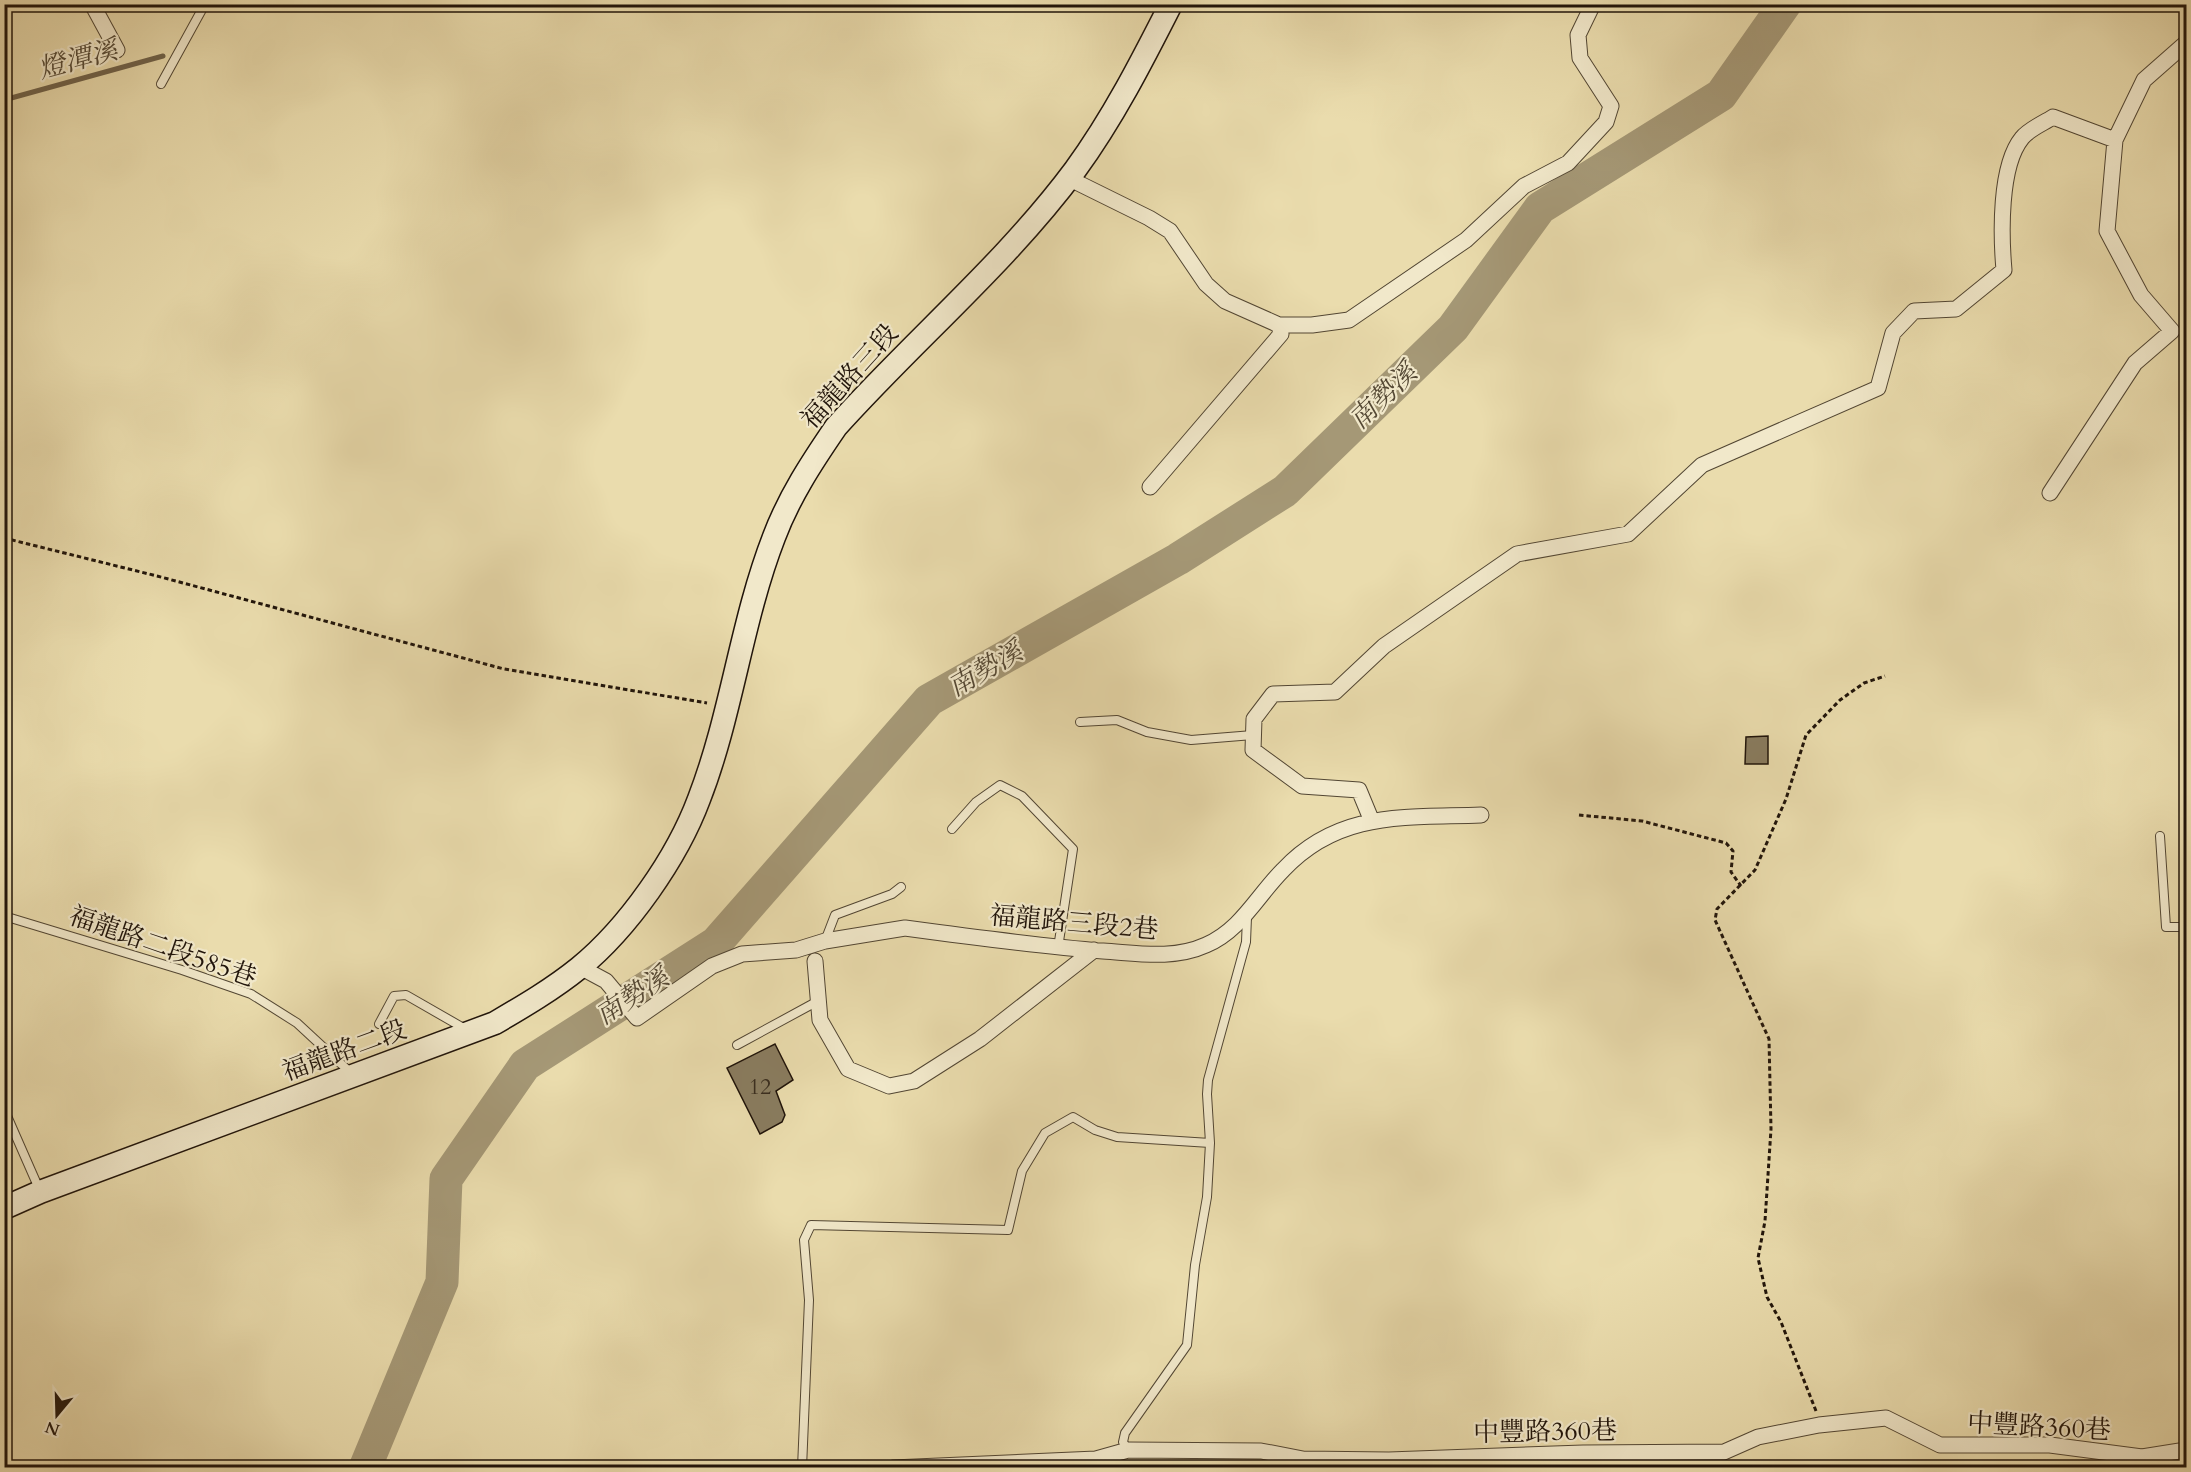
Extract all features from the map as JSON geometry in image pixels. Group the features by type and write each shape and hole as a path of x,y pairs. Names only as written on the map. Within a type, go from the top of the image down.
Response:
{"main road":[{"name":"福龍路三段","path":"659,875 699,800 727,706 758,583 774,537 813,460 843,419 1013,245 1068,178 1131,84 1172,4"},
{"name":"福龍路二段","path":"4,1208 40,1192 495,1023 537,998 580,967 615,934 659,875"}],"street":[{"path":"92,4 117,50"},
{"path":"1068,178 1149,218 1170,231 1206,284 1225,301 1279,325 1312,325 1349,320 1466,240 1524,186 1568,163 1606,122 1611,106 1581,58 1578,35 1593,4"},
{"path":"2050,493 2135,363 2172,331 2141,295 2107,231 2115,140 2144,81 2187,43"},
{"path":"1371,819 1359,790 1302,786 1253,750 1254,719 1273,694 1335,692 1384,646 1517,554 1628,534 1702,465 1878,388 1893,333 1914,311 1956,309 2004,270 2001,240 2009,164 2022,137 2053,117 2115,140"},
{"path":"1150,487 1281,334 1279,325"},
{"name":"福龍路三段2巷","path":"580,967 606,981 637,1018 712,966 742,954 796,950 825,941 905,928 1058,948 1164,955 1206,945 1247,915 1283,869 1310,848 1339,830 1371,819 1481,814"},
{"path":"814,961 820,1020 848,1069 889,1086 914,1081 980,1040 1094,950"},
{"name":"中豐路360巷","path":"894,1467 1096,1459 1128,1450 1261,1451 1314,1460 1583,1452 1724,1452 1758,1437 1819,1425 1886,1418 1940,1445 2050,1445 2142,1457 2187,1450"}],"lane":[{"path":"161,84 205,4"},
{"path":"1080,722 1117,720 1147,732 1191,740 1253,735"},
{"path":"952,829 976,802 1000,785 1022,796 1073,849 1058,948"},
{"path":"2160,836 2166,927 2187,927"},
{"path":"825,941 835,915 892,894 902,887"},
{"path":"1128,1450 1123,1442 1125,1433 1187,1345 1195,1265 1207,1197 1210,1143 1208,1080 1246,942 1247,915"},
{"name":"福龍路二段585巷","path":"4,916 182,970 250,994 297,1023 354,1077"},
{"path":"379,1024 394,996 406,995 471,1032"},
{"path":"737,1045 818,1001"},
{"path":"4,1109 40,1192"},
{"path":"802,1467 809,1300 804,1240 811,1226 1008,1230 1022,1171 1046,1133 1073,1117 1095,1130 1117,1137 1210,1143"}],"path":[{"path":"4,538 157,576 504,669 727,706"},
{"path":"1819,1425 1815,1402 1777,1312 1767,1297 1758,1258 1765,1221 1771,1129 1769,1039 1715,920 1717,909 1755,870 1786,800 1806,735 1840,700 1864,684 1885,676"},
{"path":"1579,815 1642,821 1726,843 1733,851 1731,872 1741,886"}],"building":[{"path":"1768,736 1768,764 1745,764 1746,737"},
{"path":"775,1044 793,1080 776,1091 785,1115 782,1122 760,1134 727,1068"}],"waterway":[{"name":"南勢溪","path":"365,1468 442,1282 446,1179 525,1065 716,943 929,700 1178,559 1285,491 1453,328 1540,208 1721,95 1785,4"},
{"name":"燈潭溪","path":"4,100 163,56"}]}
